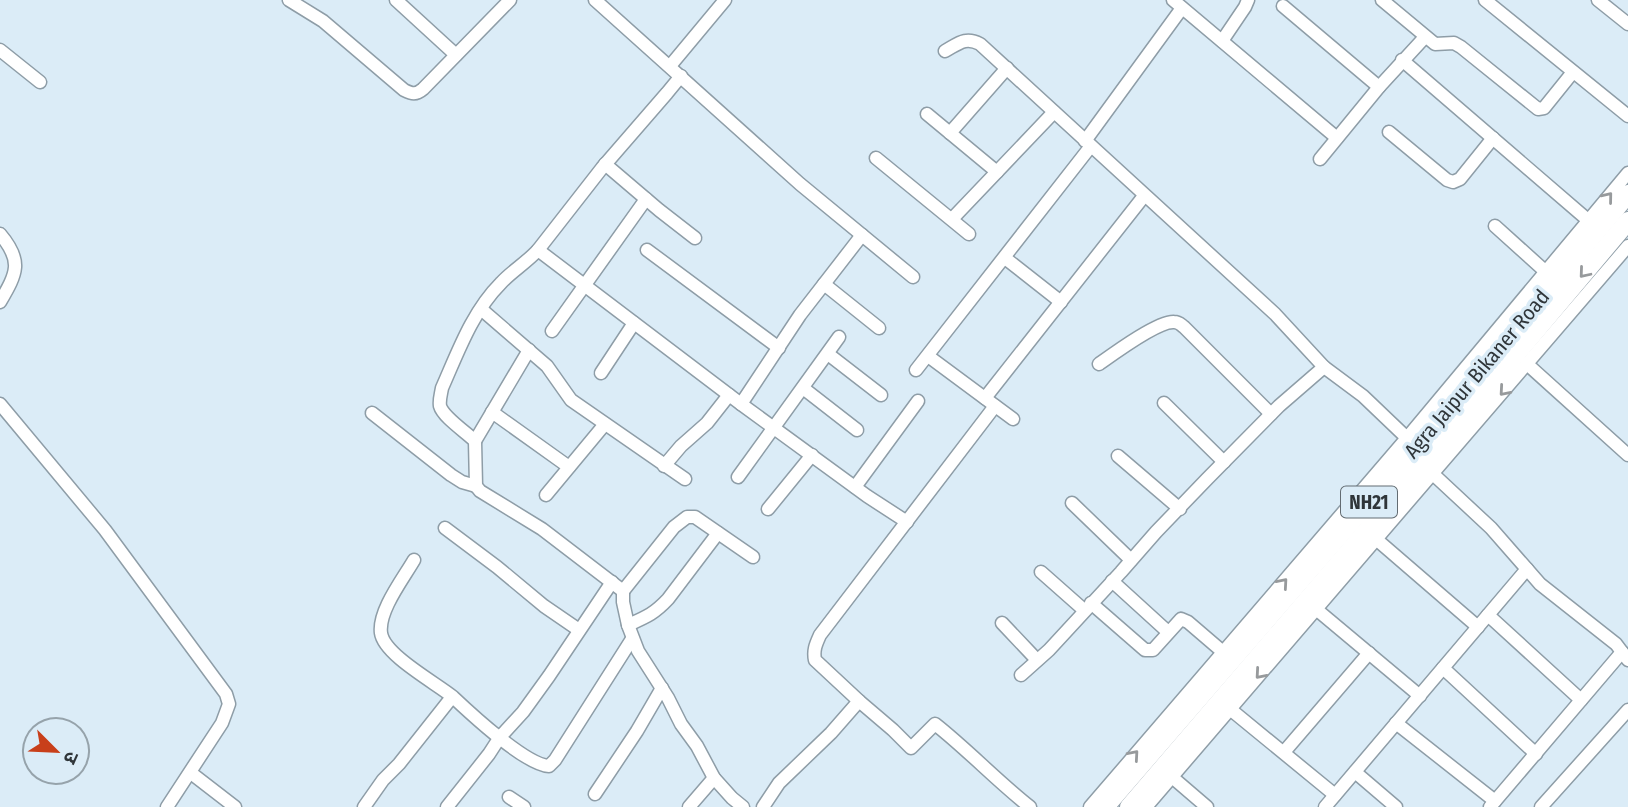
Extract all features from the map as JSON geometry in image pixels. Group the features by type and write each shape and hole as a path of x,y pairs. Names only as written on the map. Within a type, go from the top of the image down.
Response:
{"highway":[{"name":"Agra Jaipur Bikaner Road","path":"1105,807 1416,447 1628,194"},
{"name":"Agra Jaipur Bikaner Road","path":"1129,807 1628,221"}],"street":[{"path":"289,0 309,5 323,21 412,94 423,89 503,3"},
{"path":"396,0 456,55"},
{"path":"595,0 800,184 913,277"},
{"path":"670,66 725,0"},
{"path":"1222,41 1248,0"},
{"path":"1382,0 1438,45 1457,44 1540,110 1573,72"},
{"path":"1598,0 1628,24"},
{"path":"1490,2 1628,116"},
{"path":"916,370 1005,258 1088,143 1178,4 1337,138"},
{"path":"1283,6 1379,86"},
{"path":"1320,159 1379,86 1425,37"},
{"path":"945,51 970,39 980,44 1275,314 1324,366 1363,396 1407,438"},
{"path":"0,50 40,82"},
{"path":"1402,60 1589,221"},
{"path":"950,133 1007,68"},
{"path":"475,441 444,414 440,407 442,388 474,318 500,284 538,250 605,164 681,76"},
{"path":"952,219 1054,112"},
{"path":"927,114 997,172"},
{"path":"1389,132 1447,180 1453,182 1460,179 1493,138"},
{"path":"876,158 969,234"},
{"path":"605,164 695,238"},
{"path":"1090,807 1407,438 1628,173"},
{"path":"1030,807 935,723 911,748 816,660 815,645 907,522 1061,302 1144,196"},
{"path":"552,331 646,199"},
{"path":"1495,226 1546,272"},
{"path":"0,234 11,247 15,258 10,284 0,302"},
{"path":"741,404 800,315 862,235"},
{"path":"1146,807 1628,246"},
{"path":"538,250 741,404 907,522"},
{"path":"647,250 779,348"},
{"path":"1005,258 1061,302"},
{"path":"824,284 879,328"},
{"path":"481,309 547,366 571,400 685,480"},
{"path":"601,373 634,323"},
{"path":"1099,364 1126,344 1160,326 1180,323 1271,414"},
{"path":"738,477 839,338"},
{"path":"476,486 475,441 529,350"},
{"path":"828,354 881,395"},
{"path":"928,356 1013,419"},
{"path":"1527,364 1628,455"},
{"path":"1021,675 1271,414 1324,366"},
{"path":"803,388 858,430"},
{"path":"664,466 681,446 707,423 729,395"},
{"path":"855,487 918,401"},
{"path":"0,404 105,530 226,694 229,704 222,723 167,807"},
{"path":"1164,404 1224,462"},
{"path":"492,412 569,467"},
{"path":"372,413 451,475 476,486 483,494 542,529 623,591"},
{"path":"546,495 605,424"},
{"path":"768,509 812,454"},
{"path":"1118,456 1180,509"},
{"path":"1396,723 1493,804 1581,700 1625,656 1616,644 1540,584 1491,528 1433,474"},
{"path":"1072,503 1131,560"},
{"path":"743,807 714,778 638,652 628,625 623,591 674,527 687,517 695,517 753,557"},
{"path":"445,528 544,606 579,630"},
{"path":"628,625 660,608 718,533"},
{"path":"1376,539 1478,627"},
{"path":"414,561 388,604 381,634 385,644 400,659 452,696 483,725 542,765 549,766 555,760 632,639"},
{"path":"1325,807 1527,569"},
{"path":"1041,572 1145,650 1153,650 1179,621 1184,620 1223,652"},
{"path":"1112,581 1168,632"},
{"path":"447,807 550,676 612,582"},
{"path":"1316,609 1420,696"},
{"path":"1488,615 1581,700"},
{"path":"1002,623 1037,660"},
{"path":"1284,752 1369,653"},
{"path":"1443,668 1536,754"},
{"path":"595,794 662,688"},
{"path":"364,807 452,696"},
{"path":"763,807 779,783 831,733 859,701"},
{"path":"1230,709 1335,795"},
{"path":"1541,807 1628,710"},
{"path":"1355,772 1396,807"},
{"path":"191,773 235,807"},
{"path":"1172,777 1207,807"},
{"path":"690,807 714,778"},
{"path":"509,797 524,807"}]}
